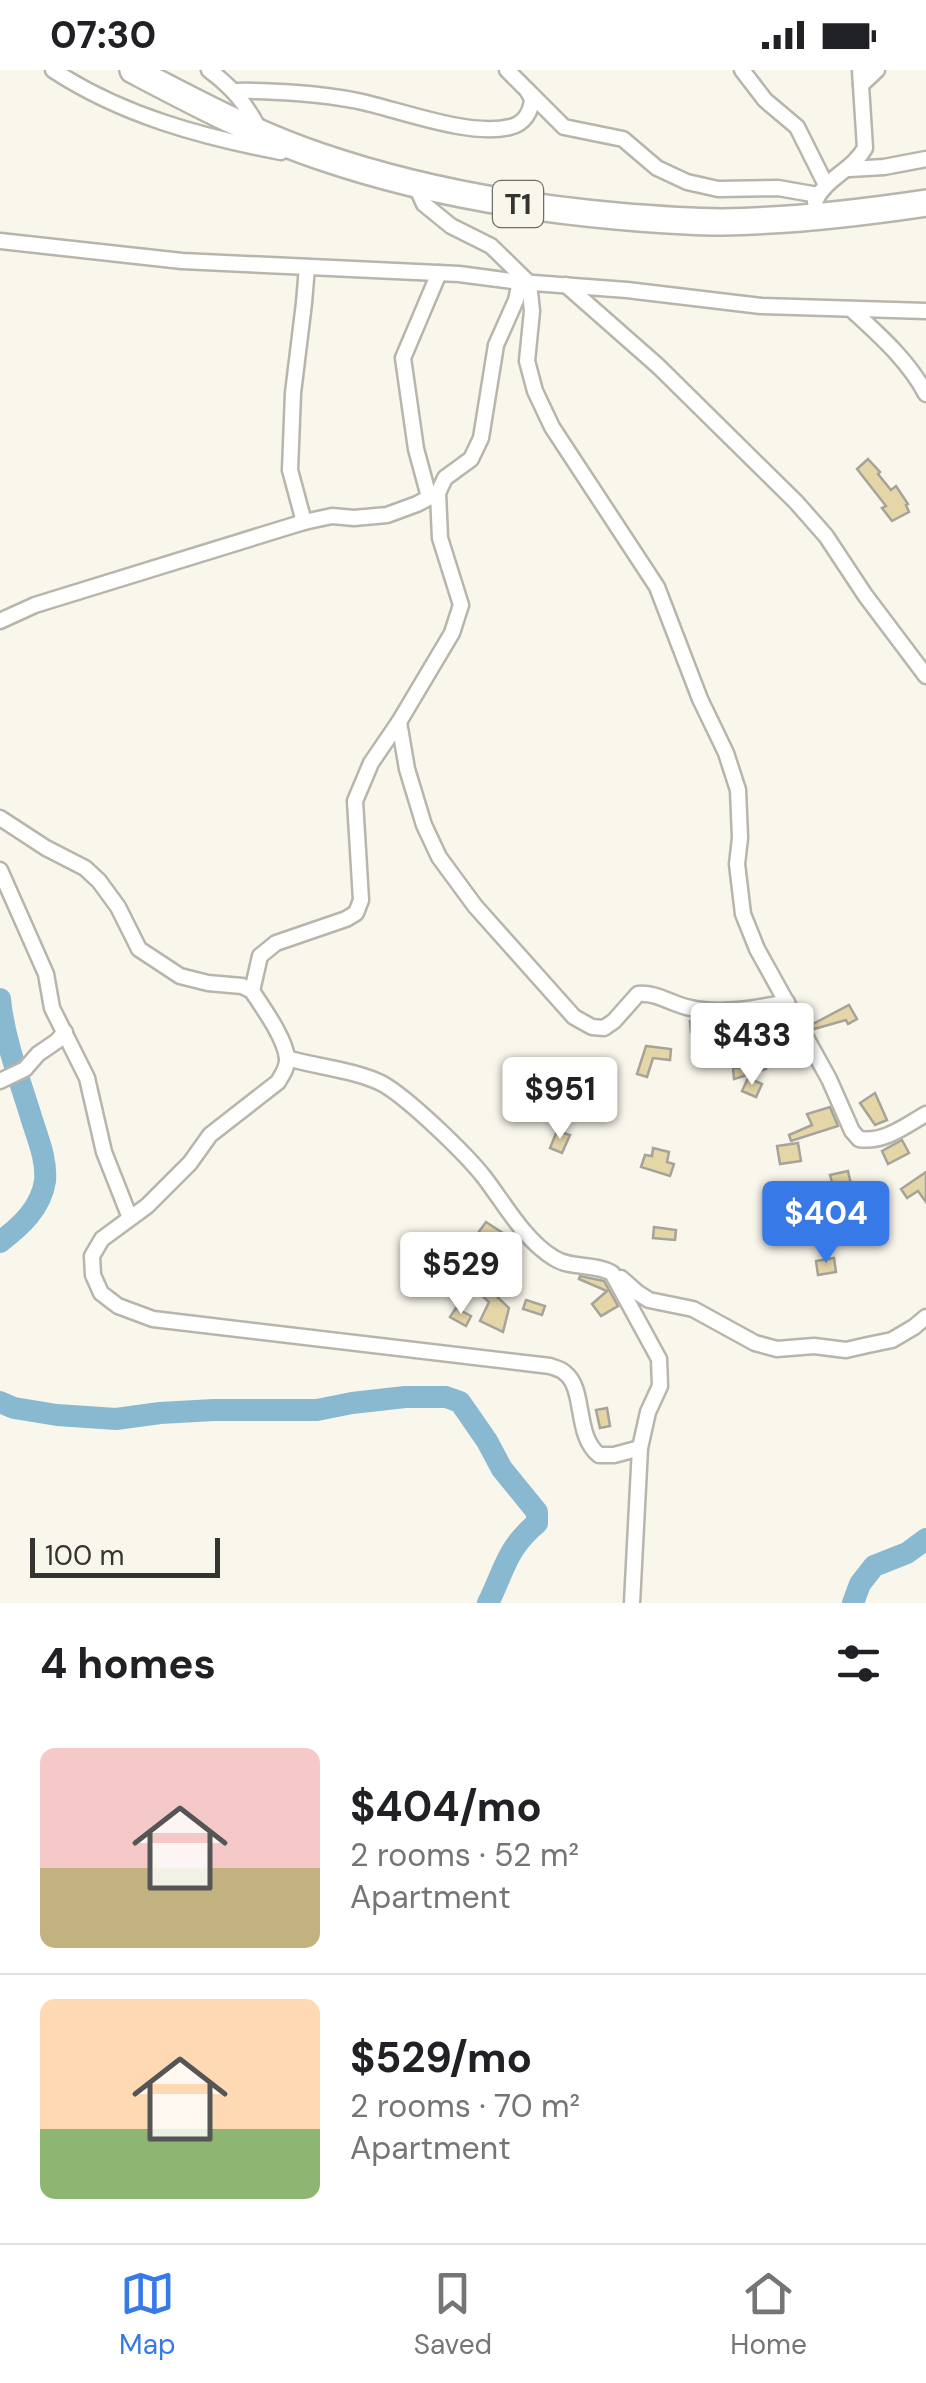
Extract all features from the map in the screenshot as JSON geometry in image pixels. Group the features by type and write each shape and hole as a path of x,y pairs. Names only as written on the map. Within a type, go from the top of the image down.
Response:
{"highway":[{"name":"T1","path":"133,70 200,106 319,156 415,184 512,204 651,219 722,222 818,199 926,203"}],"street":[{"path":"53,70 126,108 175,127 253,147 319,156"},
{"path":"209,70 248,107 261,134"},
{"path":"507,70 564,127 624,139 657,168 687,182 718,189 778,188 818,199"},
{"path":"742,70 765,100 797,127 818,199"},
{"path":"818,199 850,169 865,148 860,78 877,70"},
{"path":"235,91 356,100 486,129 512,127 521,122 532,106 527,90"},
{"path":"850,169 926,159"},
{"path":"415,184 424,204 450,226 491,246 524,282 532,311 528,361 535,392 552,427 657,587 738,790 737,864 743,914 757,949 852,1130 859,1139 883,1138 926,1114"},
{"path":"0,241 182,261 439,273 760,306 926,311"},
{"path":"304,522 290,470 293,393 306,267"},
{"path":"252,991 260,956 276,943 356,913 361,900 355,801 370,763 400,722 452,633 461,604 440,538 434,495 416,449 403,358 439,273"},
{"path":"0,621 35,605 304,522 332,516 388,515 434,495 445,478 471,458 481,438 496,345 524,282"},
{"path":"566,285 658,366 796,502 826,536 926,676"},
{"path":"850,309 891,347 918,378 926,394"},
{"path":"400,722 407,769 424,825 439,857 475,906 574,1017 592,1027 604,1028 638,994 646,993 692,1008 744,1010 787,1002"},
{"path":"0,818 86,868 118,907 139,949 180,976 252,991 273,1024 287,1058 278,1082 210,1135 190,1163 147,1206 102,1239 92,1256 92,1274 102,1293 118,1306 152,1320 550,1366 566,1373 573,1383 591,1448 599,1455 640,1448"},
{"path":"0,870 46,974 52,1008 87,1078 104,1152 130,1218"},
{"path":"0,1081 26,1069 65,1032"},
{"path":"287,1058 383,1084 482,1174 506,1210 543,1251 563,1262 602,1267 649,1300 693,1310 754,1343 777,1348 814,1346 846,1350 903,1334 926,1316"},
{"path":"612,1272 660,1359 660,1386 648,1412 640,1448 632,1603"}],"building":[{"path":"868,459 891,490 896,486 909,512 892,521 882,508 886,506 857,469"},
{"path":"849,1005 857,1019 848,1024 846,1020 814,1029 811,1025"},
{"path":"690,1021 718,1021 719,1029 691,1032"},
{"path":"646,1046 671,1049 670,1060 653,1058 647,1077 637,1074"},
{"path":"765,1065 766,1069 734,1079 733,1068"},
{"path":"748,1078 762,1084 756,1097 742,1091"},
{"path":"875,1093 887,1120 875,1125 860,1103"},
{"path":"830,1107 838,1126 791,1141 789,1135 812,1125 807,1114"},
{"path":"557,1131 570,1135 562,1153 550,1148"},
{"path":"902,1140 909,1153 888,1164 882,1151"},
{"path":"798,1143 801,1161 780,1164 777,1146"},
{"path":"653,1148 669,1152 667,1162 674,1164 670,1176 641,1167 645,1155 652,1156"},
{"path":"848,1171 852,1189 835,1193 830,1175"},
{"path":"926,1172 926,1202 918,1191 907,1198 901,1189"},
{"path":"486,1222 503,1233 495,1245 478,1233"},
{"path":"654,1227 676,1230 675,1240 653,1238"},
{"path":"834,1258 836,1272 818,1275 816,1261"},
{"path":"580,1276 604,1281 618,1306 601,1316 592,1304 607,1291 579,1279"},
{"path":"488,1288 509,1308 503,1332 480,1321 489,1302 481,1295"},
{"path":"526,1300 545,1306 542,1315 523,1309"},
{"path":"456,1308 471,1316 466,1326 450,1317"},
{"path":"607,1408 610,1426 600,1428 596,1410"}],"waterway":[{"path":"0,999 45,1173 43,1191 35,1208 0,1242"},
{"path":"0,1402 57,1415 116,1419 214,1410 317,1410 405,1397 446,1397 460,1402 502,1469 537,1512 537,1523 512,1551 488,1603"},
{"path":"853,1603 860,1584 874,1566 907,1553 926,1539"}]}
